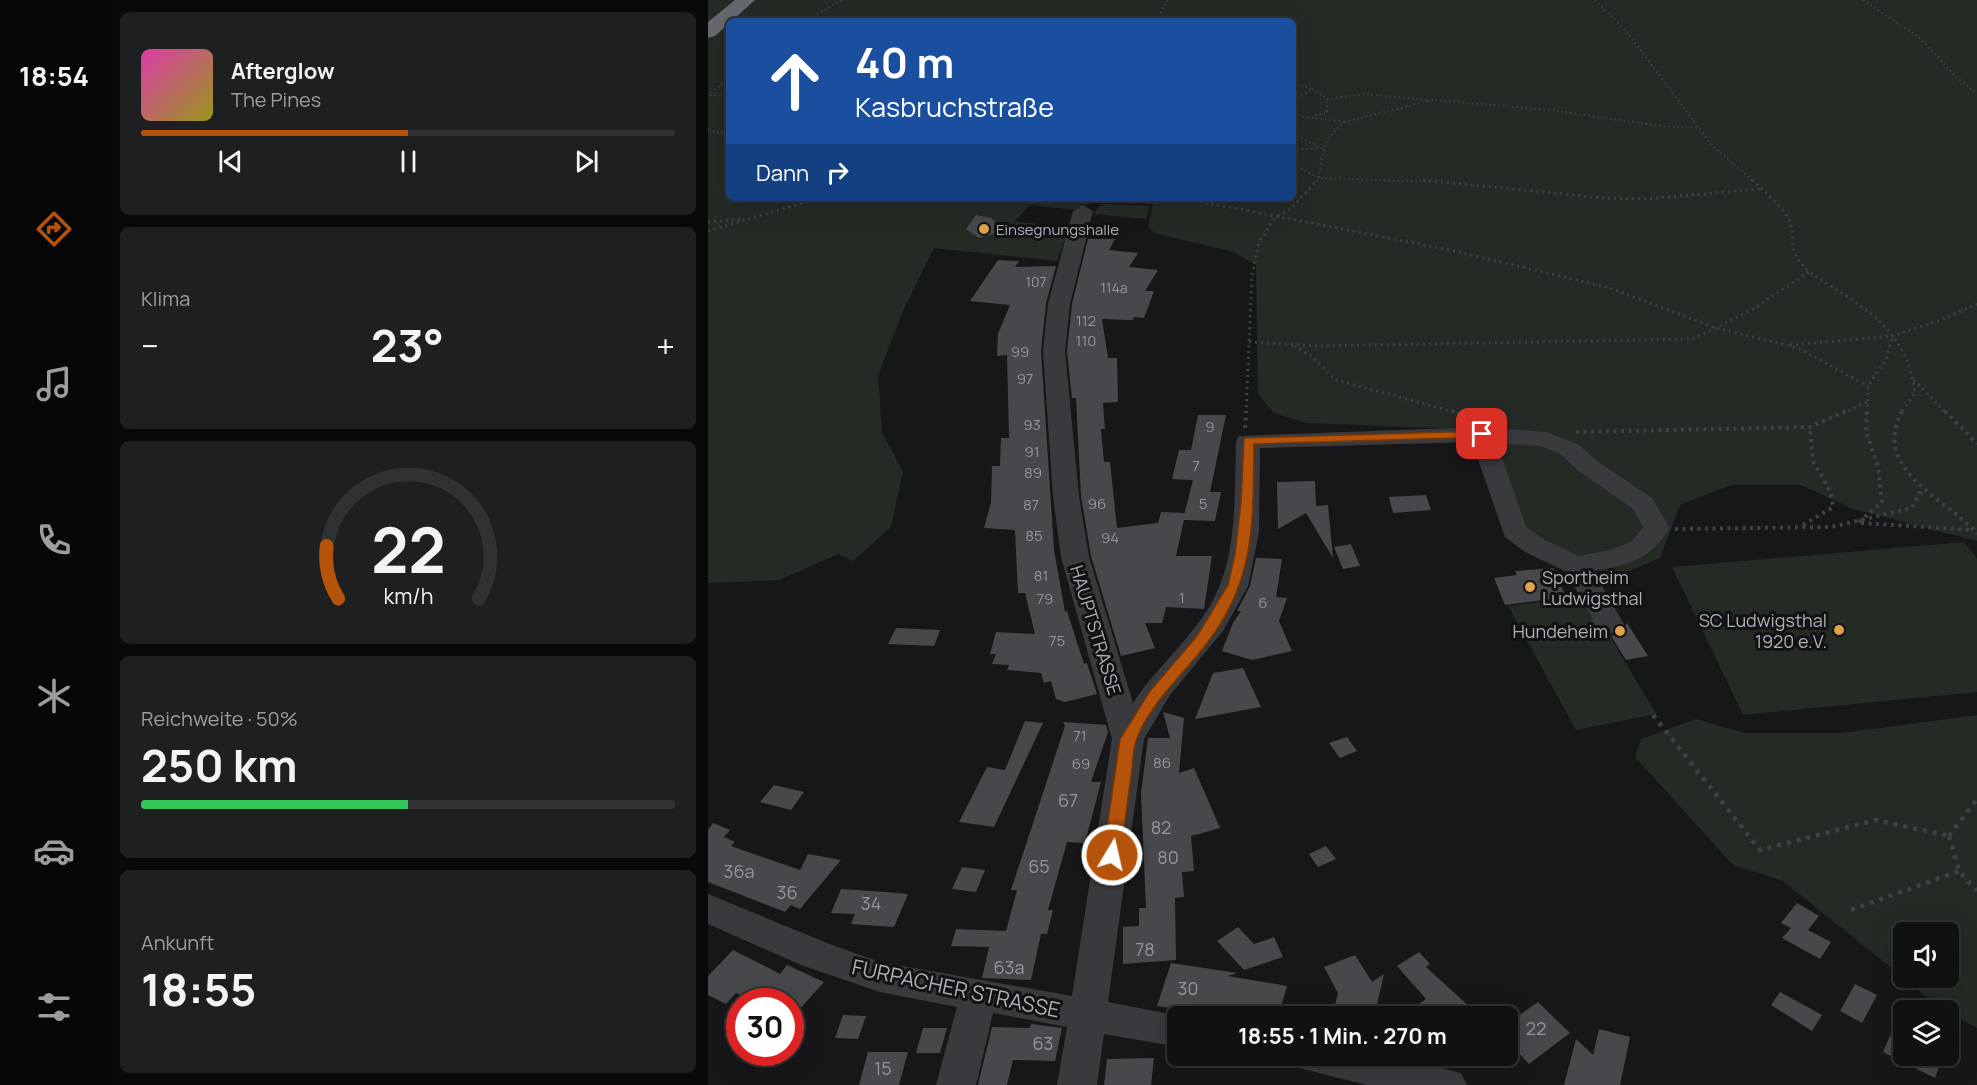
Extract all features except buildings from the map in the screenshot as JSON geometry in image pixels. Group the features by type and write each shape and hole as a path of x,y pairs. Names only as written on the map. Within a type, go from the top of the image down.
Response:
{"highway":[{"path":"708,33 746,0"},
{"path":"745,18 766,0"},
{"path":"708,50 726,35"}],"street":[{"name":"HAUPTSTRASSE","path":"1077,1085 1128,739 1114,687 1092,623 1075,557 1066,496 1054,351 1059,304 1083,211"},
{"path":"1128,739 1146,707 1164,683 1203,639 1235,585 1242,554 1247,502 1248,441 1482,434 1546,439 1569,449 1588,466 1642,504 1657,528 1641,548 1616,558 1576,565 1534,546 1514,531 1482,434"},
{"path":"1576,565 1610,624 1603,625"},
{"path":"1114,687 1164,683"},
{"name":"FURPACHER STRASSE","path":"708,908 814,954 880,977 1167,1028"},
{"path":"956,1085 979,996"},
{"path":"1359,1066 1447,1085"}],"path":[{"path":"810,18 842,0"},
{"path":"1158,18 1168,0"},
{"path":"1595,0 1646,56 1711,144 1761,189 1791,222 1795,255 1809,272 1874,314 1892,336 1912,369 1915,393 1901,407 1893,428 1899,457 1922,489 1976,532"},
{"path":"1863,0 1921,39 1955,76 1977,94"},
{"path":"709,95 726,80"},
{"path":"1296,83 1312,89 1327,99 1364,94 1550,110 1660,126 1698,128"},
{"path":"1296,106 1298,98 1312,89"},
{"path":"709,95 726,96"},
{"path":"1312,116 1327,113 1327,99"},
{"path":"1296,115 1344,122 1433,100"},
{"path":"1248,441 1244,421 1252,276 1258,242 1275,218 1292,208 1319,178 1322,148 1330,135 1344,122"},
{"path":"708,132 726,134"},
{"path":"1296,135 1322,148"},
{"path":"1296,150 1322,148"},
{"path":"1296,166 1319,178 1412,179 1549,194 1646,199 1761,189"},
{"path":"708,231 809,201"},
{"path":"1196,201 1275,218 1373,234 1611,289 1719,329 1752,334 1789,345 1816,356 1868,386"},
{"path":"708,222 754,218"},
{"path":"1249,342 1293,346 1693,339 1719,329 1781,292 1809,272"},
{"path":"1789,345 1892,336 1941,320 1977,304"},
{"path":"1857,523 1882,502 1878,466 1866,432 1867,402 1868,386 1886,359 1892,336"},
{"path":"1293,346 1314,357 1336,380 1472,416 1482,434"},
{"path":"1913,379 1977,444"},
{"path":"1546,439 1562,432 1599,430 1810,427 1867,402"},
{"path":"1802,526 1833,507 1830,491 1814,461 1810,427"},
{"path":"1657,528 1700,530 1831,527 1857,523 1912,508 1922,489"},
{"path":"1857,523 1976,532"},
{"path":"1653,715 1760,850 1876,820 1948,836"},
{"path":"1948,836 1977,798"},
{"path":"1948,836 1959,871 1977,891"},
{"path":"1851,910 1959,871"}],"shaded area":[{"path":"708,0 1977,0 1977,541 1853,509 1801,485 1731,485 1680,505 1660,558 1621,574 1598,570 1523,528 1492,447 1460,429 1307,423 1274,413 1258,394 1256,265 1233,252 1154,233 1148,226 1153,204 1095,201 1076,210 1030,205 1015,221 1069,228 1057,261 934,248 902,313 878,376 882,432 903,472 891,527 853,561 838,554 779,580 708,583"},
{"path":"1101,204 1150,206 1146,219 1093,214"},
{"name":"SC Ludwigsthal 1920 e.V.","path":"1964,542 1977,559 1977,692 1743,715 1672,567"},
{"path":"1586,596 1656,714 1576,730 1508,606"},
{"path":"1977,715 1977,1028 1959,1018 1959,1000 1930,1000 1916,988 1959,988 1959,922 1893,922 1893,969 1783,881 1733,865 1635,757 1641,739 1696,719 1745,733 1842,733"}],"place":[{"name":"Einsegnungshalle","path":"984,229"},
{"name":"Sportheim Ludwigsthal","path":"1530,587"},
{"name":"SC Ludwigsthal 1920 e.V.","path":"1839,630"},
{"name":"Hundeheim","path":"1620,631"}],"route":[{"path":"1112,855 1128,739 1146,707 1203,639 1235,585 1242,554 1247,502 1248,441 1482,434"}]}
